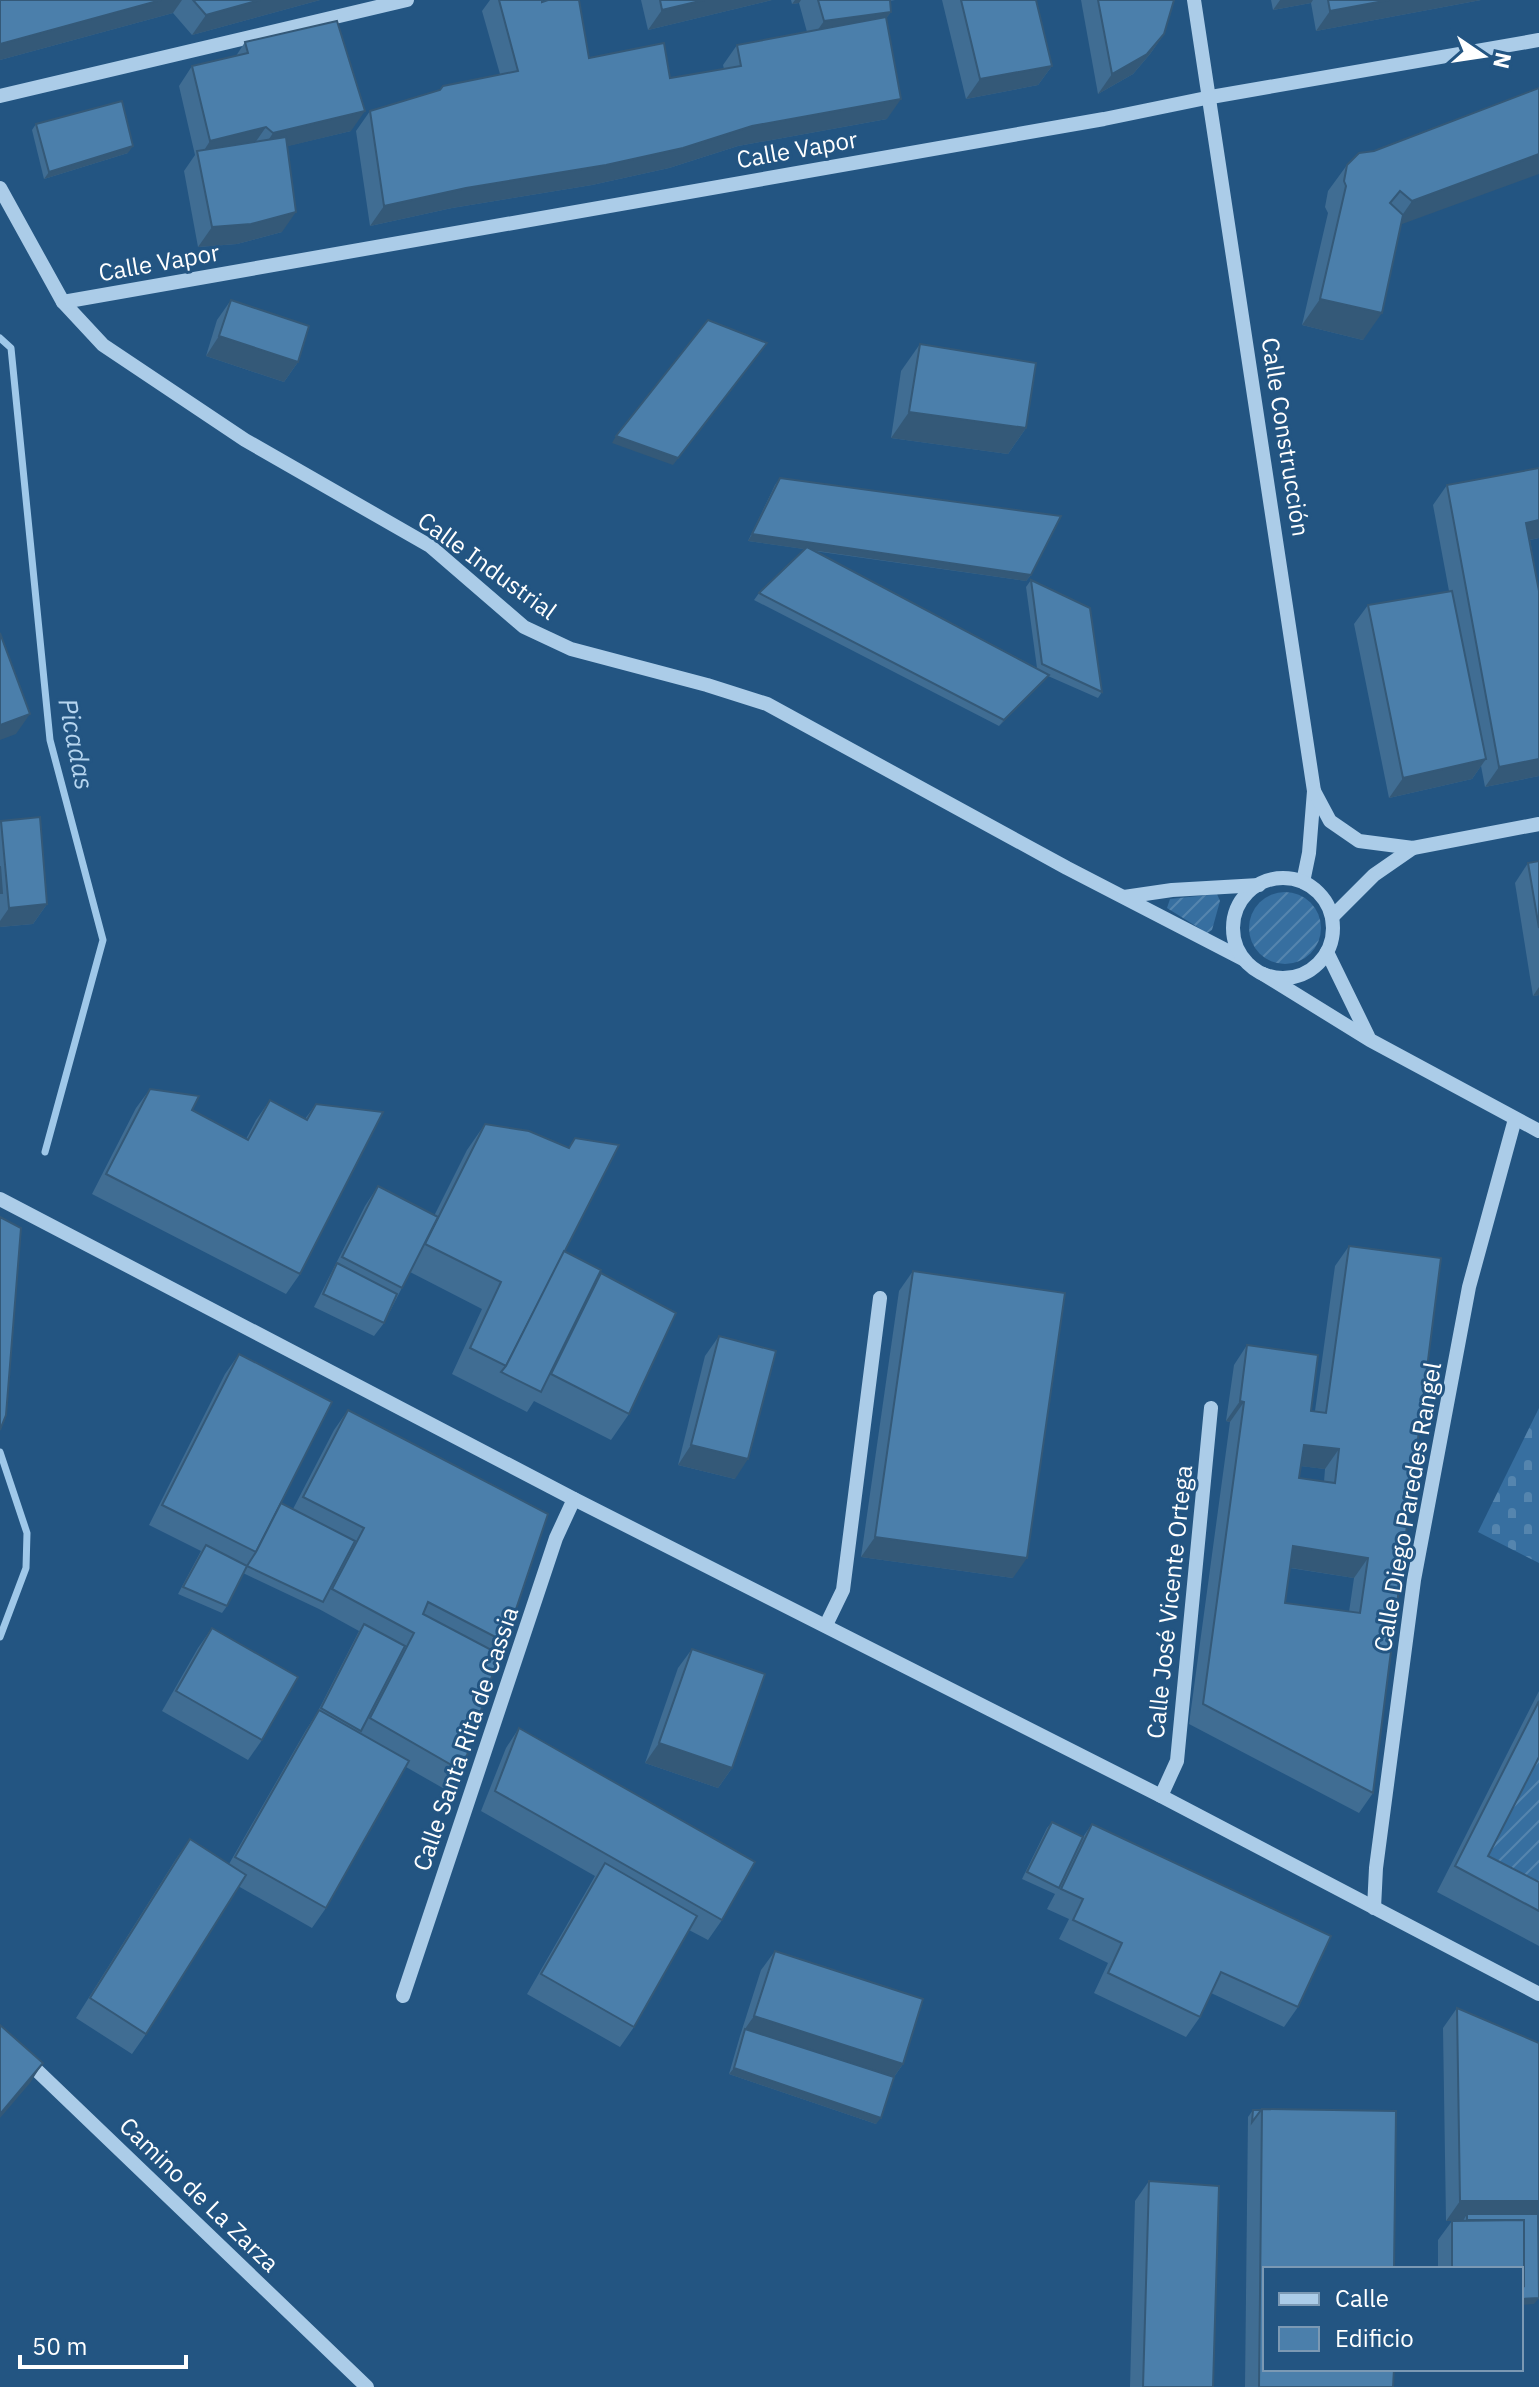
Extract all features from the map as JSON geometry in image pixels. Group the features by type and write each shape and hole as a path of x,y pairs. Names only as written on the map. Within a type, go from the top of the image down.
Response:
{"street":[{"path":"0,96 407,0"},
{"name":"Calle Construcción","path":"1194,0 1314,791 1309,853 1303,882"},
{"name":"Calle Vapor","path":"63,302 1539,40"},
{"name":"Calle Industrial","path":"0,188 63,302 103,345 245,440 430,546 524,627 571,649 767,704 1243,959"},
{"path":"1314,791 1330,821 1359,841 1413,848 1539,824"},
{"path":"1332,917 1374,875 1413,848"},
{"path":"1263,974 1293,978 1319,964 1327,952 1333,935 1332,917 1326,903 1303,882 1288,878 1273,879 1245,896 1237,910 1233,927 1235,944 1243,959 1263,974 1370,1040 1539,1131"},
{"path":"1124,897 1172,890 1259,885"},
{"path":"1327,952 1370,1040"},
{"name":"Calle Diego Paredes Rangel","path":"1374,1908 1377,1859 1414,1580 1469,1287 1515,1119"},
{"path":"0,1199 574,1499 1161,1796 1539,1994"},
{"path":"826,1625 843,1590 880,1298"},
{"name":"Calle José Vicente Ortega","path":"1161,1796 1177,1761 1211,1408"},
{"name":"Calle Santa Rita de Cassia","path":"403,1996 556,1538 574,1499"},
{"name":"Camino de La Zarza","path":"0,2035 367,2387"}],"green space":[{"path":"1292,892 1311,902 1319,914 1319,942 1311,954 1299,962 1278,964 1259,954 1251,942 1249,921 1259,902 1271,894"},
{"path":"1217,894 1220,901 1212,930 1207,933 1167,908 1170,899"},
{"path":"1539,1408 1539,1563 1478,1532"},
{"path":"1539,1748 1539,1918 1470,1882"}],"building":[{"path":"0,0 161,0 0,44"},
{"path":"193,0 260,0 206,15"},
{"path":"499,0 579,0 589,58 664,43 670,78 741,66 737,45 886,17 901,99 752,126 683,148 606,165 466,188 384,206 370,111 440,90 443,86 518,71"},
{"path":"660,0 704,0 662,10"},
{"path":"818,0 890,0 891,12 824,21"},
{"path":"961,0 1036,0 1052,66 980,79"},
{"path":"1098,0 1174,0 1164,34 1147,54 1112,74"},
{"path":"1328,0 1389,0 1330,11"},
{"path":"337,21 365,111 273,133 266,127 210,141 192,66 248,53 245,42"},
{"path":"1539,88 1539,154 1412,201 1400,191 1390,203 1403,215 1382,313 1320,299 1346,186 1347,165 1359,153 1374,151"},
{"path":"122,101 133,146 49,172 36,124"},
{"path":"286,137 296,212 251,224 212,227 197,151"},
{"path":"231,300 309,326 298,362 219,336"},
{"path":"708,320 767,343 678,458 616,436"},
{"path":"920,344 1036,363 1026,428 909,412"},
{"path":"1539,468 1539,520 1526,523 1539,591 1539,759 1499,767 1447,485"},
{"path":"780,478 1061,516 1031,575 752,534"},
{"path":"807,547 1049,675 1004,720 759,593"},
{"path":"1031,580 1090,608 1102,692 1042,664"},
{"path":"1452,591 1486,759 1403,778 1368,605"},
{"path":"0,633 30,714 0,725"},
{"path":"40,817 47,904 9,908 1,821"},
{"path":"1539,861 1539,928 1528,863"},
{"path":"150,1089 199,1096 192,1110 248,1140 270,1100 307,1120 316,1104 383,1112 300,1274 106,1174"},
{"path":"485,1124 529,1131 569,1148 575,1138 619,1145 506,1366 470,1348 501,1282 425,1244"},
{"path":"378,1186 438,1217 402,1288 342,1257"},
{"path":"0,1217 21,1228 6,1415 0,1430"},
{"path":"1349,1246 1441,1258 1373,1793 1203,1704 1244,1402 1240,1401 1247,1345 1318,1355 1311,1411 1326,1413","holes":["1304,1445 1339,1449 1335,1483 1299,1478","1293,1546 1368,1558 1360,1613 1285,1603"]},
{"path":"564,1251 601,1270 541,1392 501,1372"},
{"path":"337,1263 397,1294 384,1323 323,1294"},
{"path":"913,1271 1065,1293 1027,1558 875,1537"},
{"path":"601,1273 676,1313 629,1414 551,1374"},
{"path":"719,1336 776,1351 748,1459 691,1445"},
{"path":"239,1354 332,1402 256,1552 162,1505"},
{"path":"348,1410 548,1514 505,1642 428,1602 423,1614 499,1654 462,1771 370,1718 414,1633 332,1589 364,1528 303,1497"},
{"path":"281,1503 355,1541 323,1602 247,1566"},
{"path":"206,1545 247,1566 227,1606 183,1587"},
{"path":"364,1624 405,1646 361,1731 321,1708"},
{"path":"212,1628 298,1677 262,1740 176,1691"},
{"path":"692,1649 765,1674 732,1768 659,1743"},
{"path":"1539,1701 1539,1757 1488,1856 1539,1882 1539,1911 1455,1866"},
{"path":"319,1710 409,1761 326,1908 235,1857"},
{"path":"519,1728 755,1862 722,1920 495,1791"},
{"path":"1052,1822 1083,1837 1059,1888 1027,1872"},
{"path":"1092,1824 1331,1936 1298,2007 1221,1972 1200,2017 1108,1973 1122,1943 1073,1920 1083,1899 1061,1889"},
{"path":"190,1839 246,1875 146,2034 90,1998"},
{"path":"605,1863 697,1916 634,2027 541,1974"},
{"path":"775,1951 923,1999 903,2064 754,2016"},
{"path":"1457,2008 1539,2043 1539,2201 1460,2201"},
{"path":"0,2025 43,2063 0,2114"},
{"path":"745,2029 894,2077 881,2118 734,2068"},
{"path":"1262,2109 1396,2111 1394,2267 1263,2267 1263,2371 1394,2371 1393,2387 1259,2387"},
{"path":"1253,2110 1261,2110 1252,2122"},
{"path":"1149,2181 1219,2186 1213,2387 1143,2387"},
{"path":"1467,2214 1538,2214 1539,2298 1523,2299 1524,2220 1467,2220"},
{"path":"1524,2220 1524,2286 1523,2267 1452,2267 1452,2221"}],"waterway":[{"name":"Picadas","path":"0,338 11,348 50,740 103,940 45,1152"},
{"name":"Picadas","path":"0,1452 27,1533 26,1568 0,1637"}]}
